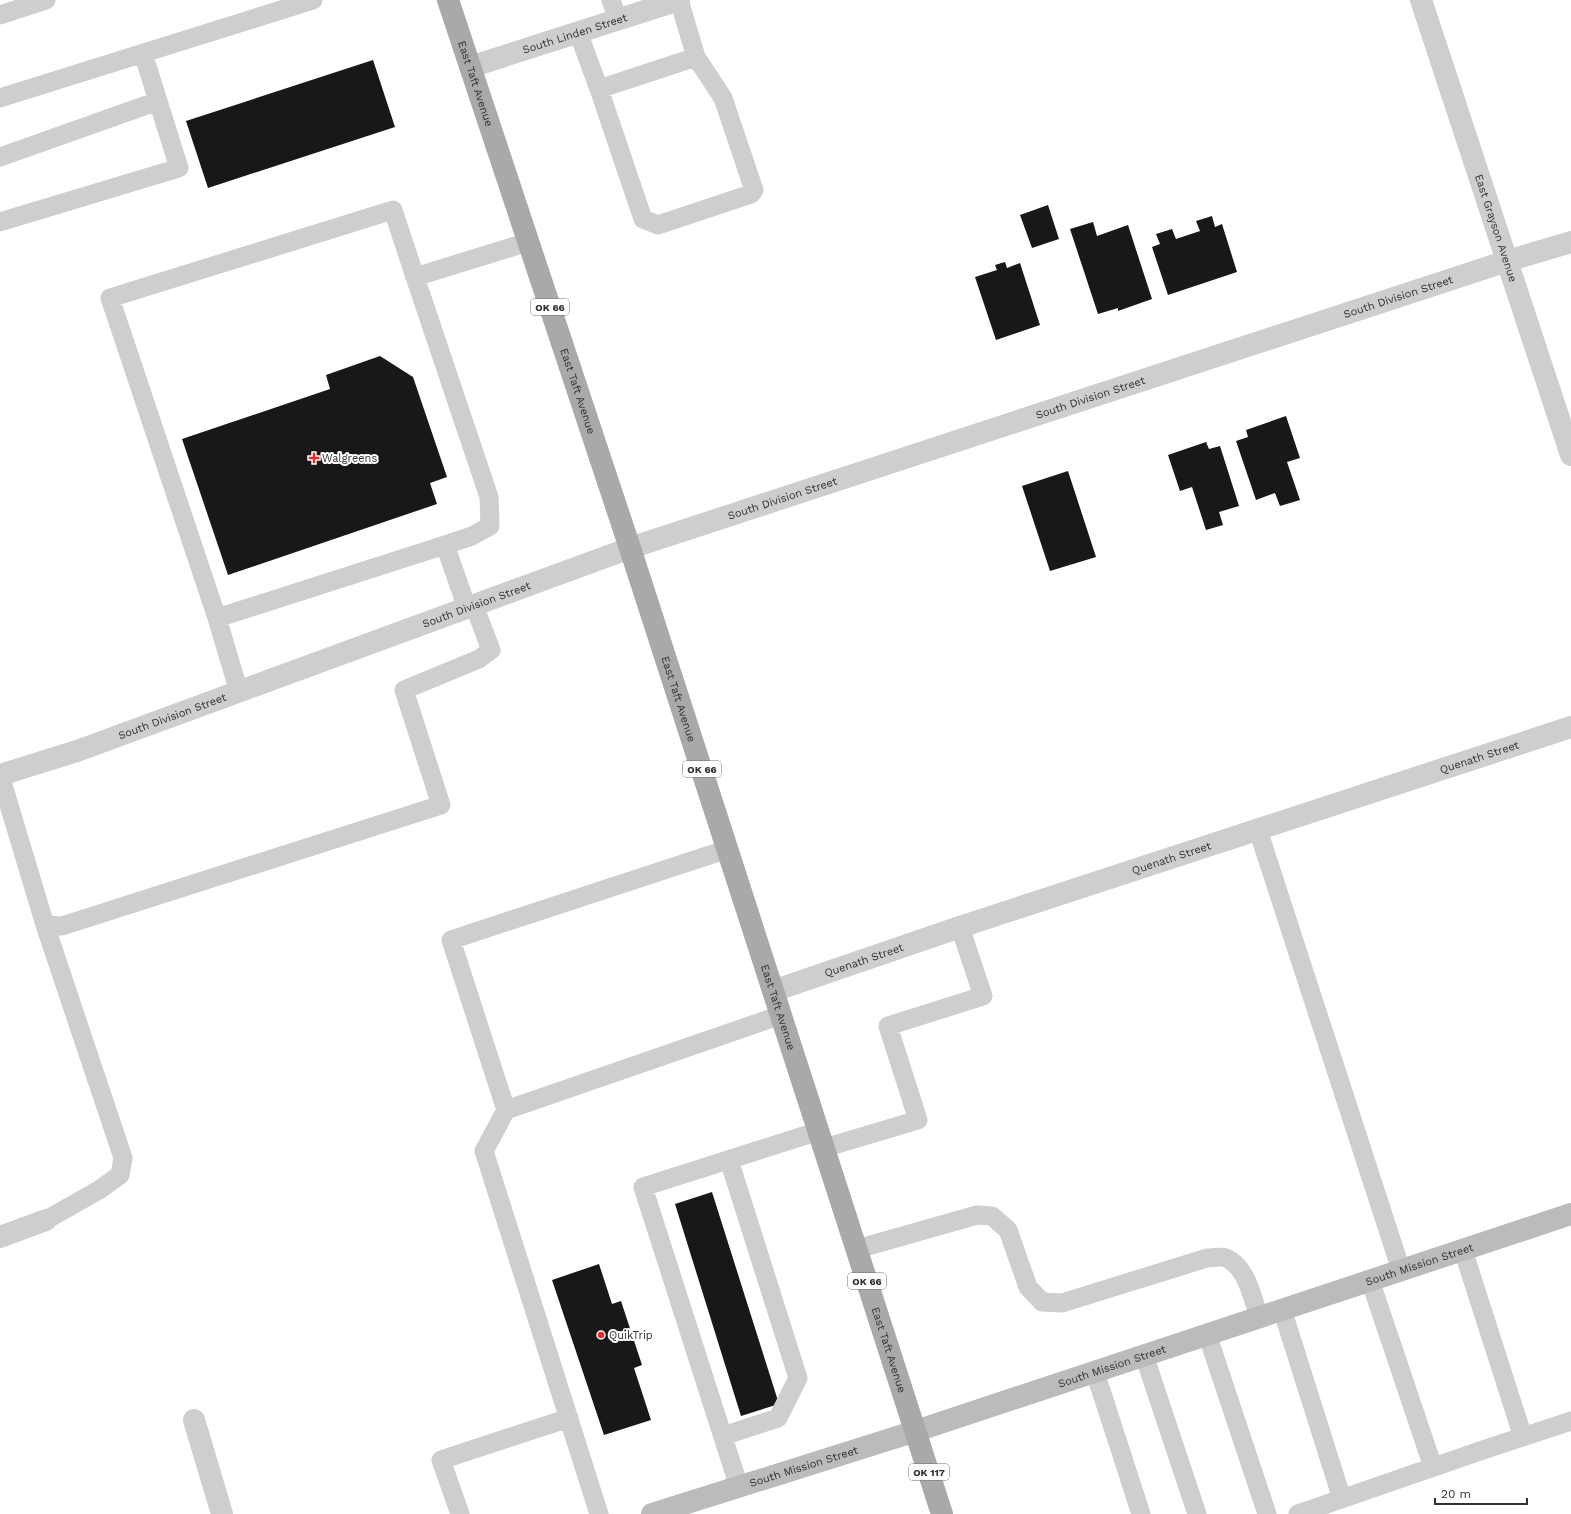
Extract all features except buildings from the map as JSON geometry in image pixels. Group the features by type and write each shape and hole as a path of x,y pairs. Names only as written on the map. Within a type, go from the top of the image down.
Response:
{"main road":[{"name":"East Taft Avenue","path":"448,0 630,548 942,1514"},
{"name":"South Mission Street","path":"652,1514 675,1511 739,1487 916,1431 1571,1214"}],"street":[{"name":"South Linden Street","path":"470,67 578,32 614,10 679,0"},
{"name":"East Grayson Avenue","path":"1421,0 1571,455"},
{"name":"South Division Street","path":"0,775 76,752 630,548 1507,261 1571,242"},
{"name":"Quenath Street","path":"773,991 960,927 1571,727"},
{"path":"0,1237 46,1220"},
{"path":"194,1420 222,1514"}],"lane":[{"path":"0,15 46,0"},
{"path":"0,98 313,0"},
{"path":"578,32 643,219 658,225 751,194 754,190 724,98 696,57 679,0"},
{"path":"0,222 179,168 143,53"},
{"path":"599,89 696,57"},
{"path":"0,157 158,101"},
{"path":"216,618 472,536 490,526 489,497 393,210 110,298 239,692"},
{"path":"415,276 528,242"},
{"path":"44,925 62,926 441,805 404,690 479,659 491,650 470,607 445,545"},
{"path":"0,775 44,925 123,1158 120,1175 99,1190 46,1220"},
{"path":"1258,830 1401,1270"},
{"path":"506,1110 451,940 728,850"},
{"path":"739,1487 643,1188 728,1160 918,1120 888,1026 983,996 960,927"},
{"path":"599,1514 484,1151 506,1110 781,1016"},
{"path":"723,1436 778,1418 798,1378 728,1160"},
{"path":"857,1249 977,1215 992,1216 1008,1230 1028,1287 1042,1302 1062,1303 1207,1258 1225,1258 1240,1268 1248,1284 1259,1317"},
{"path":"1463,1250 1523,1437"},
{"path":"1370,1280 1433,1467"},
{"path":"1282,1309 1342,1499"},
{"path":"1207,1334 1267,1514"},
{"path":"1144,1355 1197,1514"},
{"path":"1095,1372 1141,1514"},
{"path":"460,1514 441,1460 569,1418"},
{"path":"1298,1514 1571,1421"}],"place":[{"name":"Walgreens","path":"314,458"},
{"name":"QuikTrip","path":"601,1335"}]}
